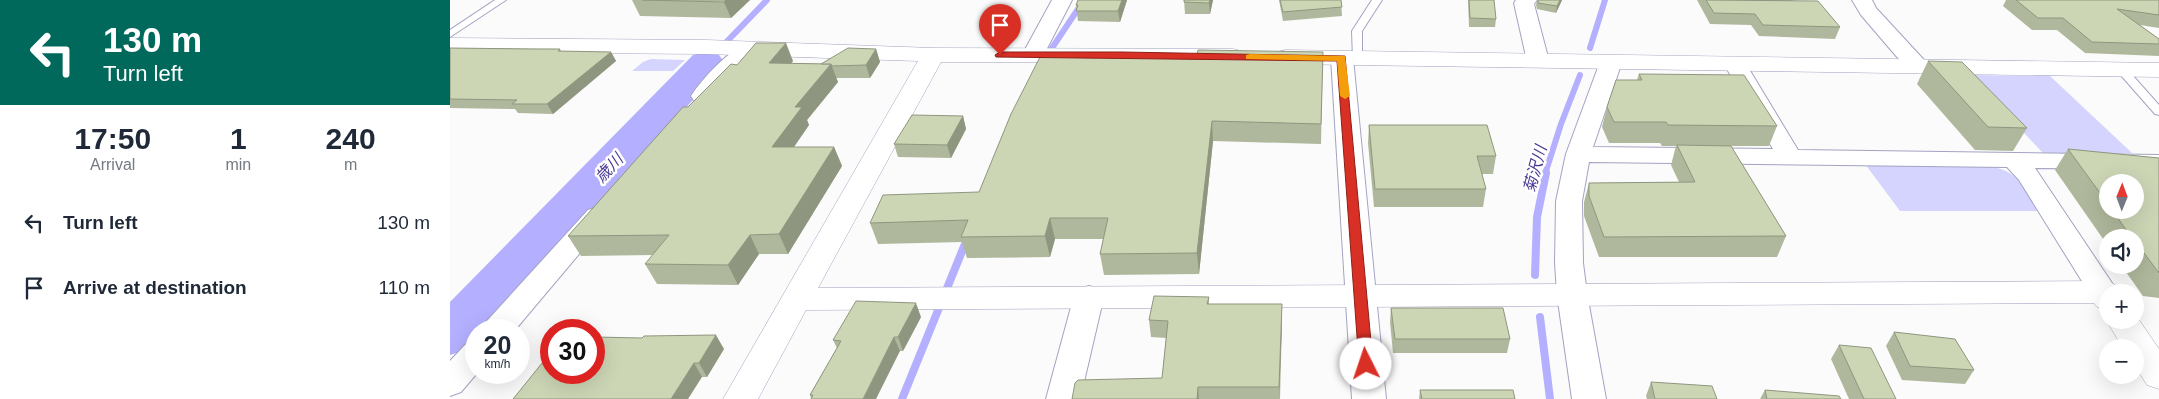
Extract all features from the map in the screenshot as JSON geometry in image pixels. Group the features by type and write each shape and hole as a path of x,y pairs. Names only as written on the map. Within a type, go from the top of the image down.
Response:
{"street":[{"path":"1033,55 1062,0"},
{"path":"1526,0 1524,3 1538,61"},
{"path":"1862,0 1868,11 1917,66"},
{"path":"450,45 706,47 933,55 1349,58 2159,70"},
{"path":"688,113 727,68 740,48"},
{"path":"740,399 933,55"},
{"path":"1349,58 1361,295 1369,399"},
{"path":"1589,399 1572,294 1569,264 1569,201 1578,154 1611,62"},
{"path":"1735,64 1790,157"},
{"path":"1578,154 2159,162"},
{"path":"2014,160 2029,176 2099,286"},
{"path":"507,319 615,195"},
{"path":"797,299 1572,294 2099,295"},
{"path":"1063,399 1089,296"},
{"path":"2128,329 2159,376"},
{"path":"450,383 465,366"}],"lane":[{"path":"450,34 501,0"},
{"path":"1349,58 1357,31 1377,0"},
{"path":"2122,70 2159,112"}],"shaded area":[{"path":"651,59 685,60 673,71 632,71 643,62"},
{"path":"1969,75 2050,76 2132,153 2043,153"},
{"path":"1865,164 1993,167 2002,169 2020,183 2038,211 1900,211"}],"building":[{"path":"642,0 726,0 724,2"},
{"path":"1078,0 1122,0 1118,11 1076,11"},
{"path":"1184,0 1210,0 1209,3 1184,2"},
{"path":"1280,0 1341,0 1342,7 1283,12"},
{"path":"1469,0 1494,0 1496,19 1470,18"},
{"path":"1538,0 1560,0 1557,6 1538,3"},
{"path":"1706,0 1818,1 1840,27 1763,25 1755,14 1714,13"},
{"path":"2016,0 2159,0 2159,15 2117,9 2159,39 2159,44 2092,42 2063,18 2038,18"},
{"path":"756,43 786,43 769,63 831,64 795,107 802,107 772,147 834,147 779,234 750,235 728,265 645,264 669,235 568,236 683,107 688,107 731,64 737,65"},
{"path":"450,48 560,49 558,51 611,52 547,104 512,104 517,100 450,99"},
{"path":"848,48 876,49 866,65 832,66 831,64 821,64"},
{"path":"1198,50 1323,52 1321,124 1212,121 1197,253 1100,254 1108,218 1050,218 1045,236 961,237 968,220 870,223 883,195 979,192 1011,114 1041,55 1197,56"},
{"path":"1928,61 1962,62 2027,128 1988,127"},
{"path":"1639,74 1744,75 1777,126 1668,125 1666,122 1614,122 1607,107 1616,80 1642,80"},
{"path":"912,115 963,116 947,145 894,144"},
{"path":"1369,125 1487,125 1496,156 1477,156 1486,189 1375,189"},
{"path":"1677,145 1731,146 1786,236 1604,237 1589,196 1589,183 1695,182"},
{"path":"2068,149 2159,158 2159,273 2144,253 2144,229 2126,229 2118,219 2144,219 2144,174 2099,174 2099,192"},
{"path":"1154,296 1209,297 1207,304 1282,304 1279,387 1198,387 1197,399 1072,399 1075,383 1078,380 1162,378 1168,321 1149,320"},
{"path":"856,301 916,303 898,337 894,337 863,399 811,399 813,395 810,395 841,341 833,340"},
{"path":"1391,308 1503,308 1510,339 1395,339"},
{"path":"1894,332 1955,339 1974,370 1910,366"},
{"path":"716,335 699,363 694,363 671,399 513,399 525,384 530,384 530,378 540,366 540,384 605,384 605,337 642,338 644,336"},
{"path":"1839,345 1871,348 1896,399 1864,399"},
{"path":"1651,382 1712,386 1717,399 1655,399"},
{"path":"1420,390 1513,390 1515,399 1422,399"},
{"path":"1765,390 1839,396 1841,399 1767,399"}],"waterway":[{"name":"歳川","path":"706,63 767,0"},
{"path":"1046,57 1084,0"},
{"name":"菊沢川","path":"1590,48 1605,0"},
{"name":"歳川","path":"450,335 706,63"},
{"name":"菊沢川","path":"1545,174 1561,124 1580,75"},
{"name":"菊沢川","path":"1535,275 1537,217 1546,173"},
{"path":"902,399 967,239"},
{"name":"菊沢川","path":"1540,317 1550,399"}],"slow traffic":[{"path":"1250,57 1342,58 1345,96"}],"route":[{"path":"1000,55 1342,58 1366,364"}]}
